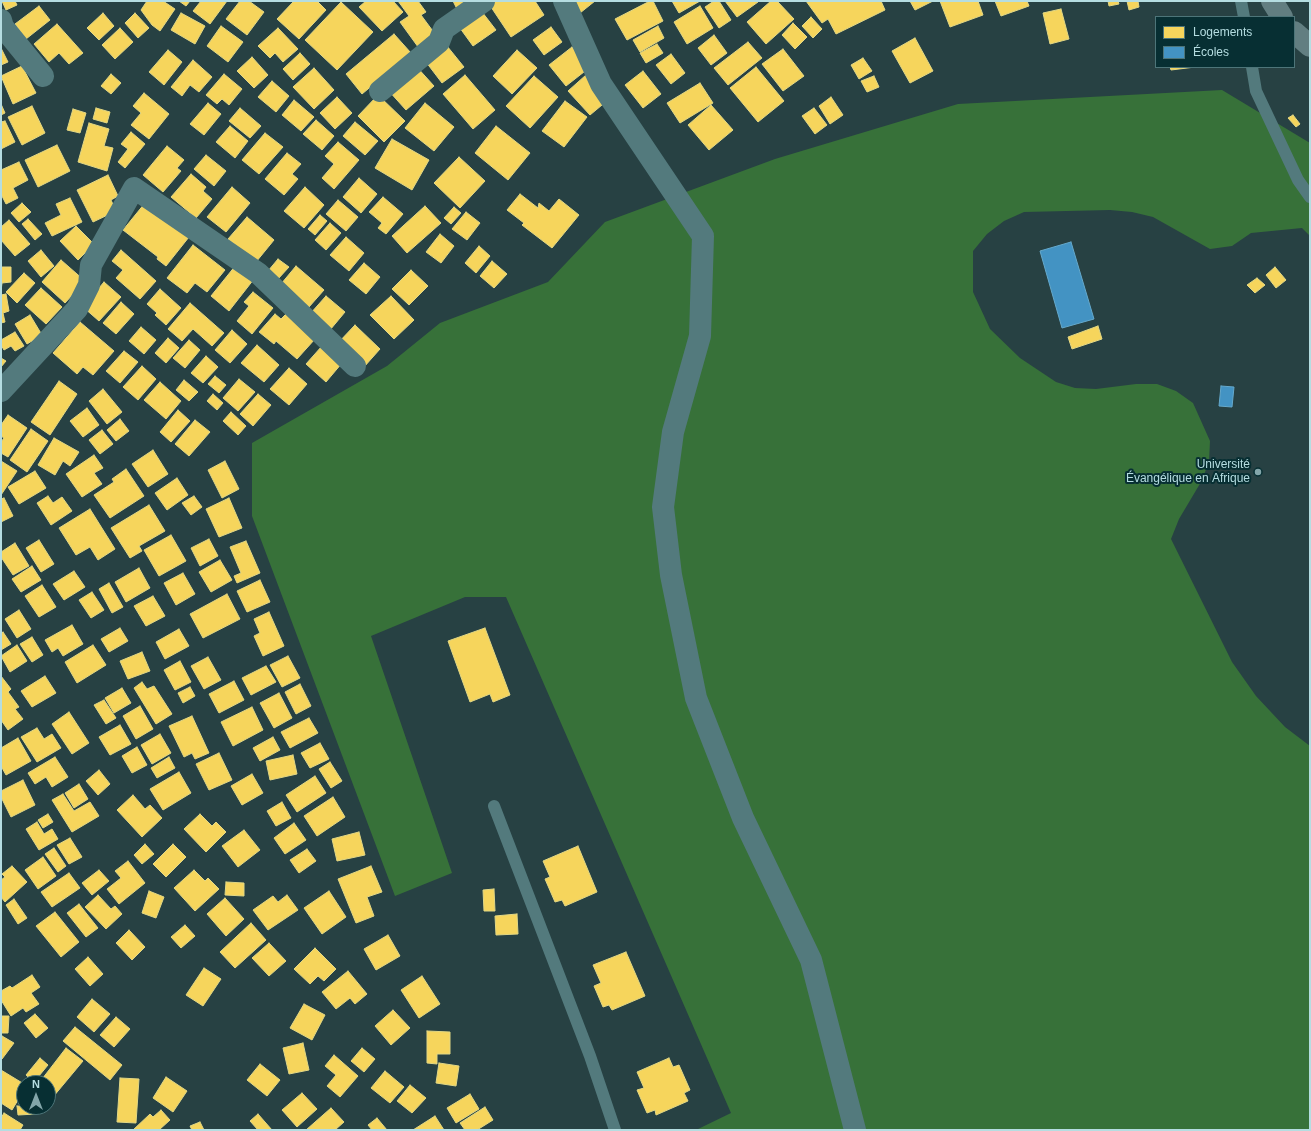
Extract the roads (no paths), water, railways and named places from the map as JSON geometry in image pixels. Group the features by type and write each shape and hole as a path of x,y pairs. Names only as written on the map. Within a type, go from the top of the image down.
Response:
{"highway":[{"path":"1272,1 1281,16"},
{"path":"1295,33 1310,46"}],"street":[{"path":"380,91 439,42 444,30 484,1"},
{"path":"564,1 601,84 704,236 700,336 673,432 663,507 671,575 696,698 743,818 811,960 855,1130"},
{"path":"1,20 3,27 43,76"},
{"path":"1,391 77,309 89,285 91,265 134,188 258,273 354,366"}],"lane":[{"path":"1241,1 1244,16"},
{"path":"1252,68 1256,91 1298,180 1310,197"},
{"path":"494,806 590,1056 614,1130"}],"place":[{"name":"Université Évangélique en Afrique","path":"1258,472"}]}
